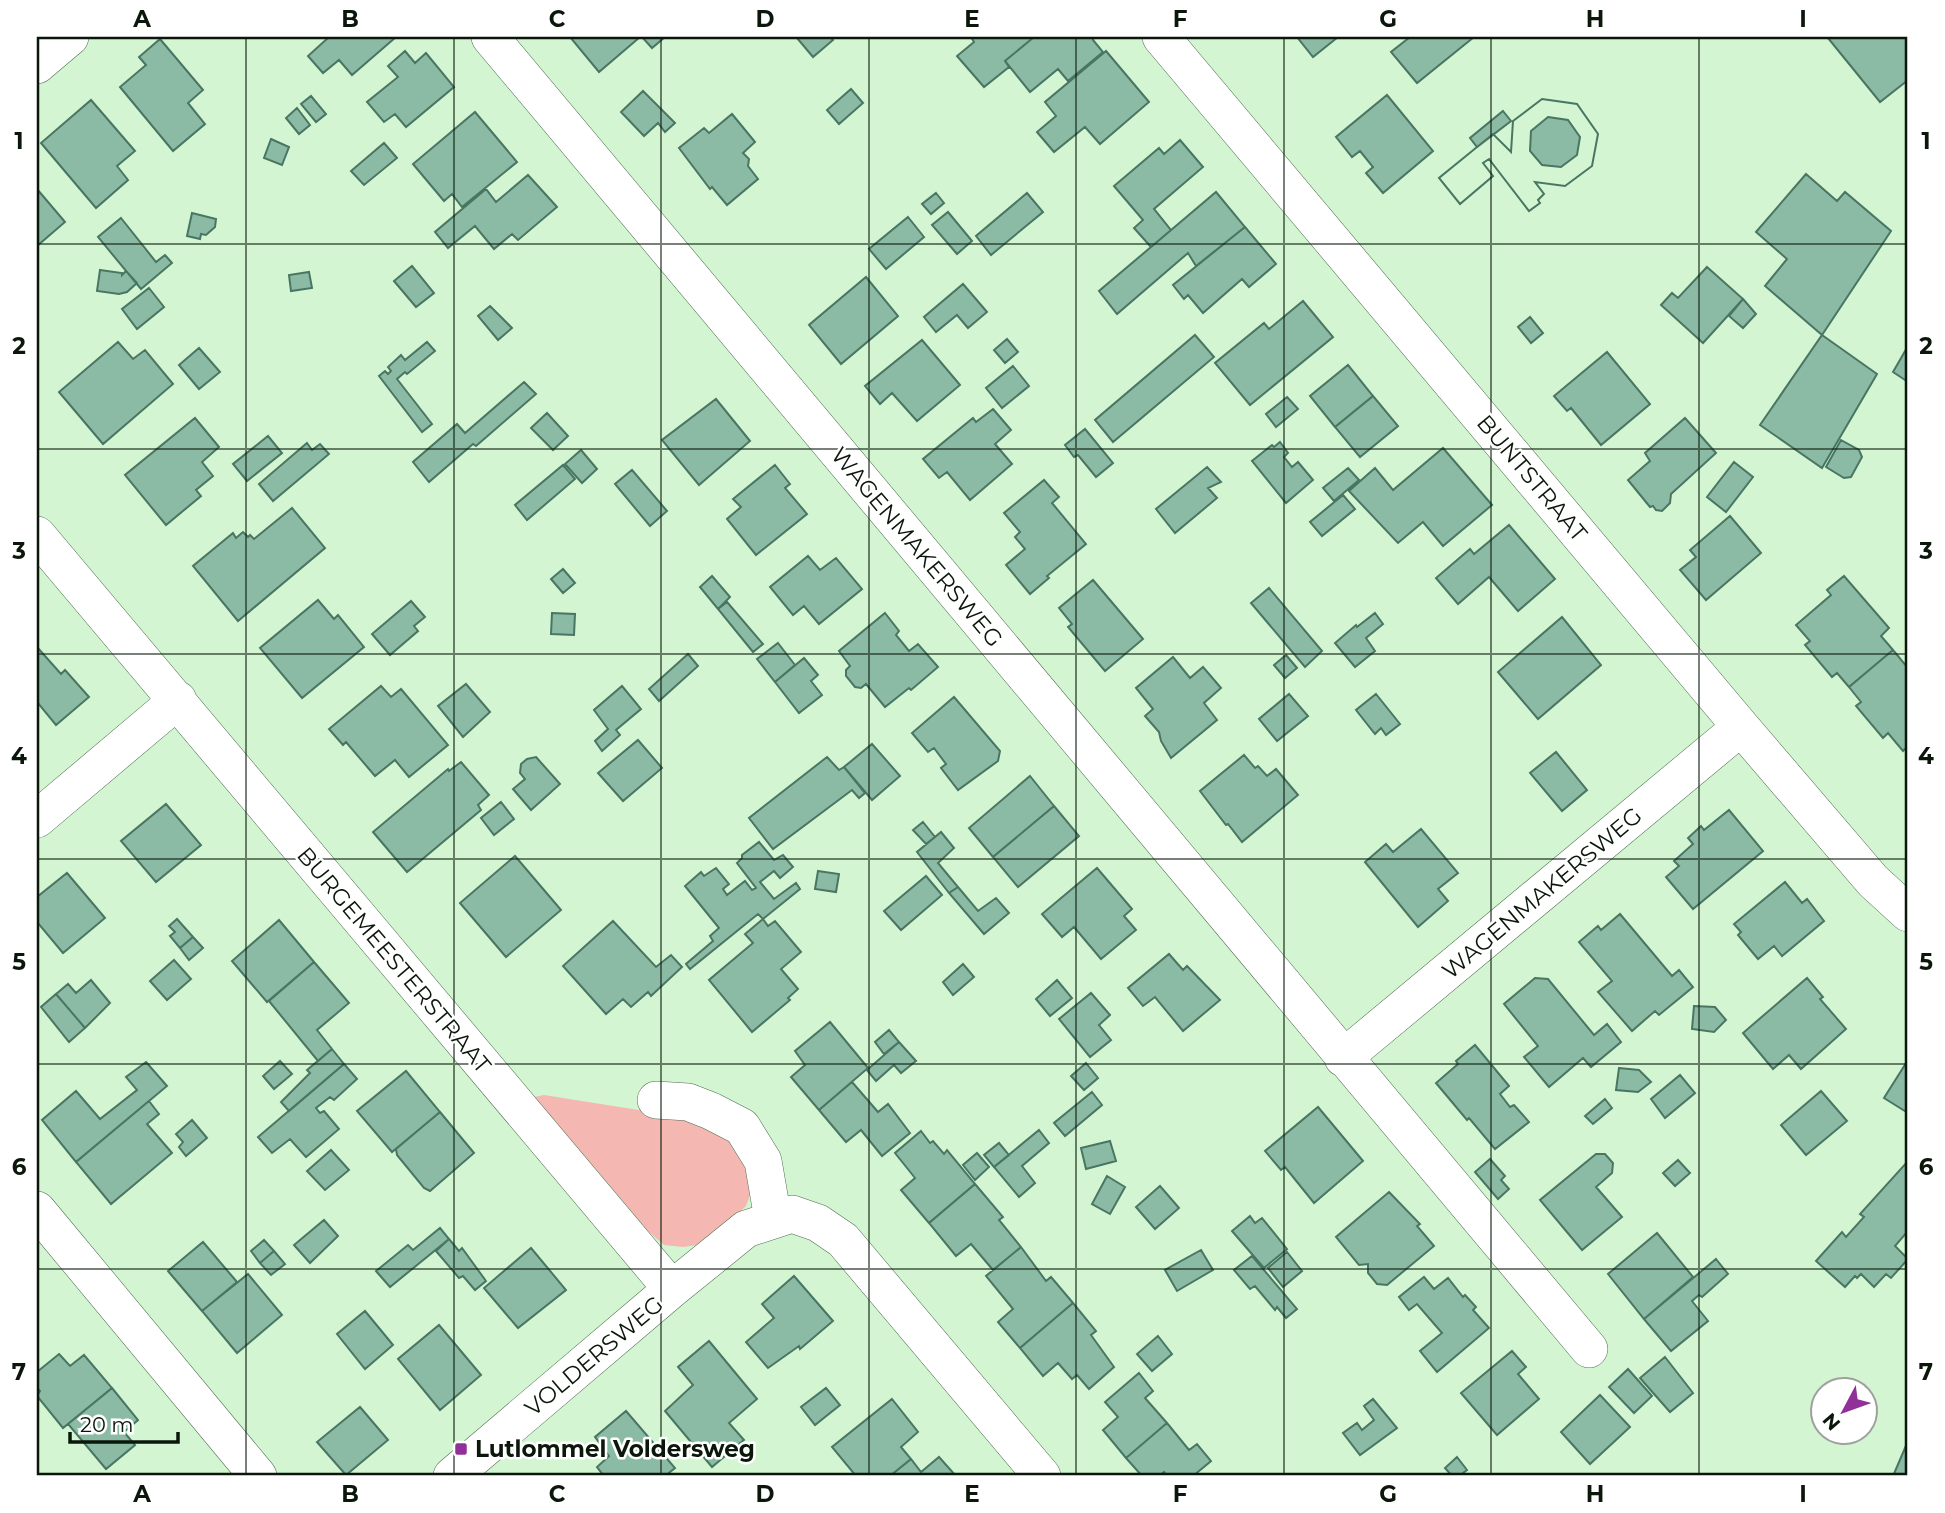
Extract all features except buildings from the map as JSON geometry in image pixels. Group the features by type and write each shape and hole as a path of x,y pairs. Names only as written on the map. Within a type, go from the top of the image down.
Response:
{"street":[{"path":"37,65 70,37"},
{"name":"WAGENMAKERSWEG","path":"490,37 1589,1349"},
{"name":"BUNTSTRAAT","path":"1161,37 1741,727 1873,881 1908,913"},
{"name":"BURGEMEESTERSTRAAT","path":"37,535 178,700 497,1085 672,1289"},
{"path":"37,819 178,700"},
{"name":"WAGENMAKERSWEG","path":"1343,1058 1741,727"},
{"path":"656,1100 688,1102 742,1127 763,1161 773,1219"},
{"path":"37,1210 258,1476"},
{"path":"672,1289 746,1229 792,1214 818,1223 844,1240 1042,1476"},
{"name":"VOLDERSWEG","path":"452,1476 672,1289"}],"shaded area":[{"path":"544,1095 689,1118 722,1130 747,1160 752,1190 746,1206 704,1244 683,1247 664,1245 648,1231 534,1097"}],"place":[{"name":"Lutlommel Voldersweg","path":"461,1449"}]}
